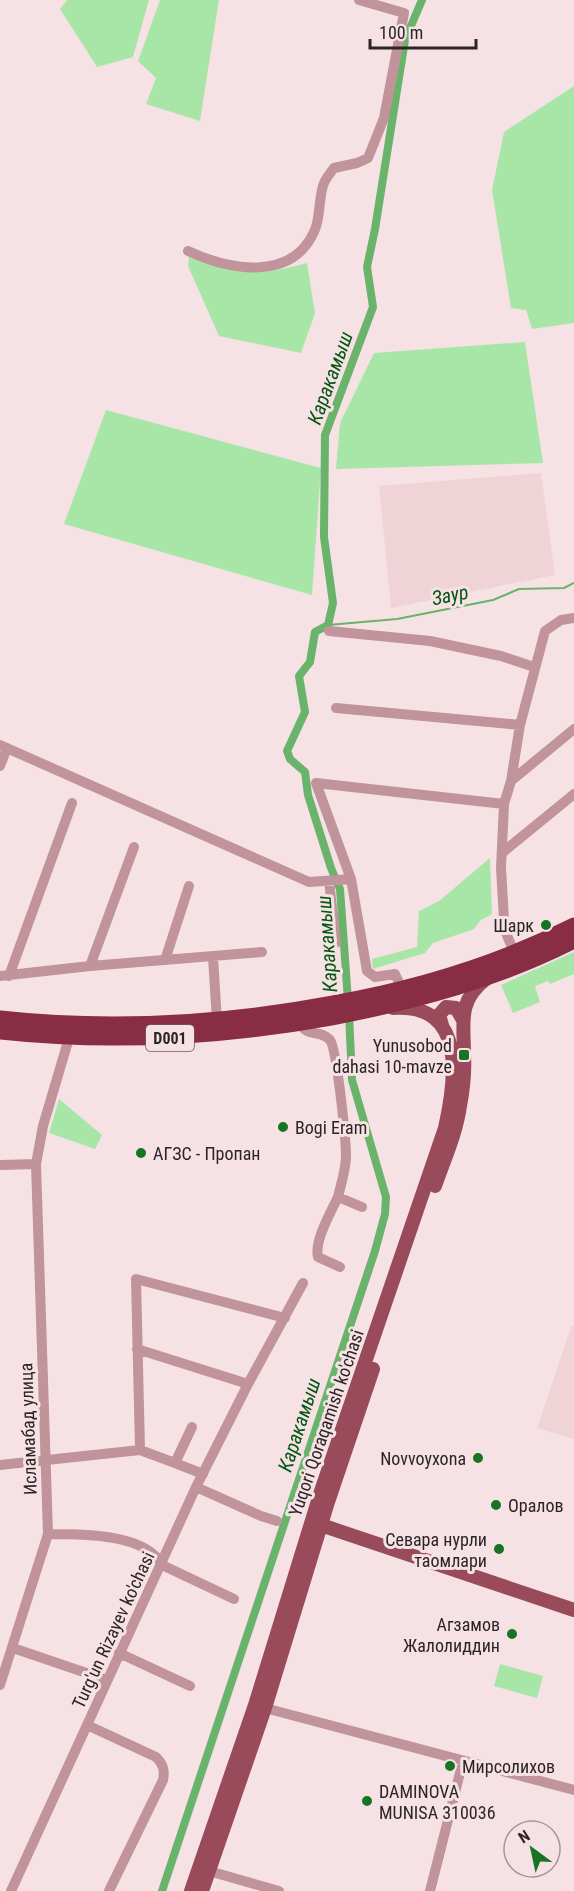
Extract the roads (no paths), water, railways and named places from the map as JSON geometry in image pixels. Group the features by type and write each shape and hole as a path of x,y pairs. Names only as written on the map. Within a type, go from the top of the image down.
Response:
{"highway":[{"name":"D001","path":"0,1032 119,1040 248,1031 300,1023 338,1010 367,1004 402,989 459,973 514,952 569,935"},
{"name":"D001","path":"367,1004 384,1008 486,979 569,935"},
{"name":"D001","path":"0,1018 110,1025 217,1021 338,1010"}],"main road":[{"name":"Yuqori Qoraqamish ko'chasi","path":"191,1891 458,1118 464,1076 463,1020 468,999 476,987 486,979"},
{"path":"384,1008 400,1007 418,1010 433,1017 442,1025"},
{"path":"442,1025 439,1015 446,1007 456,1008 463,1020"},
{"name":"Yuqori Qoraqamish ko'chasi","path":"202,1891 265,1707 319,1521 445,1128 451,1099 453,1060 450,1040 442,1025"},
{"path":"319,1521 574,1600"},
{"path":"319,1521 574,1610"}],"street":[{"path":"188,251 202,258 242,266 271,268 296,257 314,232 324,183 334,168 368,158 384,118 404,13 359,0"},
{"path":"514,952 506,933 501,853 504,804 511,781 520,725 545,631 561,620 574,618"},
{"path":"329,631 430,641 501,656 534,667"},
{"path":"336,708 520,725"},
{"path":"511,781 574,729"},
{"path":"0,766 4,747 309,882 351,879"},
{"path":"402,989 395,974 375,978 367,971 351,879 316,783 504,804"},
{"path":"501,853 574,794"},
{"path":"72,803 4,976 90,966 262,952"},
{"path":"90,966 134,847"},
{"path":"329,882 336,943"},
{"path":"165,960 189,886"},
{"path":"213,957 217,1021"},
{"path":"300,1023 302,1029 308,1033 325,1036 332,1044 343,1106 346,1157 338,1197 321,1236 317,1252 318,1257 340,1267"},
{"name":"Исламабад улица","path":"0,1685 48,1534 36,1164 43,1126 69,1038"},
{"path":"0,1165 36,1164"},
{"path":"338,1197 362,1207"},
{"path":"140,1450 136,1279 285,1318"},
{"name":"Turg'un Rizayev ko'chasi","path":"11,1891 196,1487 303,1282"},
{"path":"137,1349 248,1384"},
{"path":"175,1463 192,1427"},
{"path":"0,1465 140,1450 203,1474"},
{"path":"196,1487 253,1513 277,1521"},
{"path":"48,1534 96,1535 142,1547 158,1558 162,1565 234,1599"},
{"path":"13,1648 107,1680"},
{"path":"119,1653 190,1686"},
{"path":"265,1707 574,1790"},
{"path":"87,1725 156,1757 164,1770 163,1780 110,1891"},
{"path":"430,1891 463,1761"},
{"path":"209,1871 279,1891"}],"waterway":[{"name":"Каракамыш","path":"348,1001 340,889 308,795 305,772 290,759 287,751 305,712 299,676 310,662 315,632 328,625 333,603 324,537 325,435 373,307 367,267 405,40 422,0"},
{"name":"Заур","path":"328,625 397,619 493,600 519,589 564,588 574,583"},
{"name":"Каракамыш","path":"162,1891 375,1251 385,1214 386,1197 352,1080 349,1013"}],"place":[{"name":"Шарк","path":"546,925"},
{"name":"Yunusobod dahasi 10-mavze","path":"464,1055"},
{"name":"Bogi Eram","path":"283,1127"},
{"name":"АГЗС - Пропан","path":"141,1153"},
{"name":"Novvoyxona","path":"478,1458"},
{"name":"Оралов","path":"496,1505"},
{"name":"Севара нурли таомлари","path":"499,1549"},
{"name":"Агзамов Жалолиддин","path":"512,1634"},
{"name":"Мирсолихов","path":"450,1766"},
{"name":"DAMINOVA MUNISA 310036","path":"367,1801"}]}
